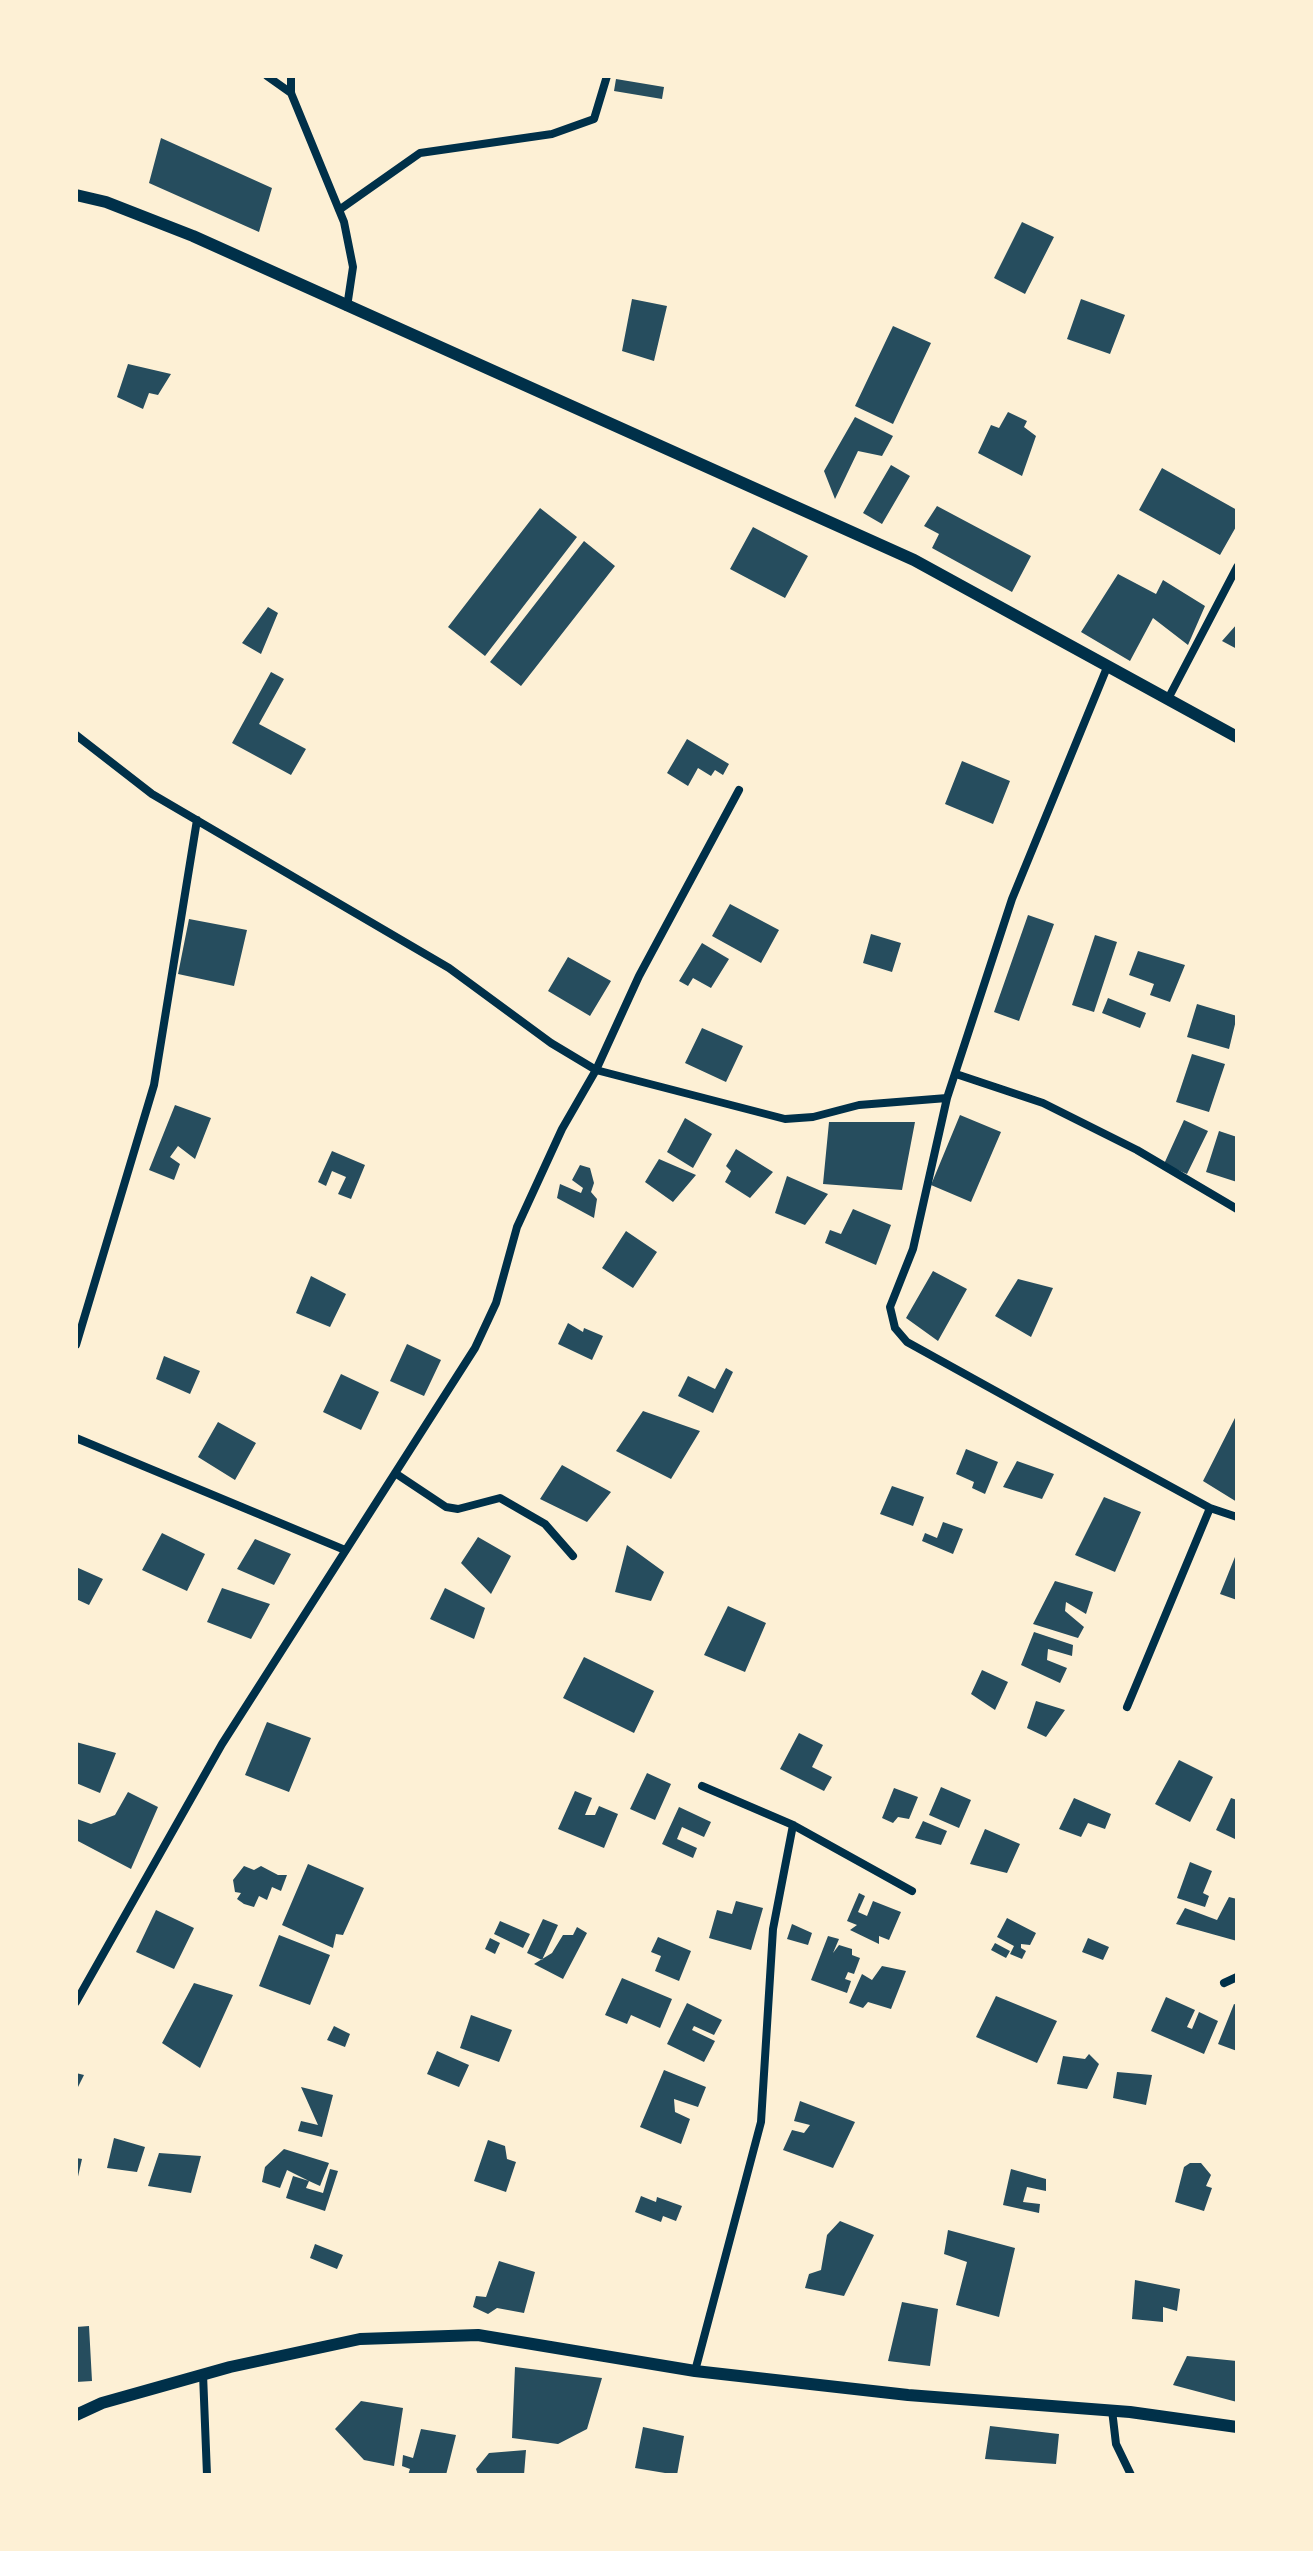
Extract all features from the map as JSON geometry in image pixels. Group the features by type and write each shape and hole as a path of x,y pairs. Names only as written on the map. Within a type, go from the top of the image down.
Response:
{"street":[{"path":"267,76 291,93"},
{"path":"291,76 291,93 339,210 353,267 347,307"},
{"path":"339,210 420,153 552,134 594,119 607,76"},
{"path":"76,195 106,202 193,236 914,560 1109,664 1237,737"},
{"path":"1169,697 1237,567"},
{"path":"1109,664 1012,899 947,1098 913,1249 890,1307 895,1328 907,1342 1210,1508 1237,1517"},
{"path":"76,735 152,794 449,968 551,1043 596,1070 785,1119 813,1117 859,1105 947,1098"},
{"path":"76,2002 222,1744 475,1348 496,1303 517,1227 562,1129 596,1070 639,976 739,790"},
{"path":"77,1340 154,1085 197,820"},
{"path":"956,1074 1043,1103 1137,1150 1237,1209"},
{"path":"76,1438 345,1550"},
{"path":"395,1473 446,1507 458,1509 500,1498 545,1524 573,1556"},
{"path":"1127,1707 1210,1508"},
{"path":"702,1786 793,1825 912,1891"},
{"path":"695,2371 761,2122 773,1929 793,1825"},
{"path":"1224,1983 1237,1977"},
{"path":"76,2415 203,2374 360,2339 478,2335 695,2371 908,2395 1112,2410 1237,2427"},
{"path":"203,2374 207,2475"},
{"path":"1112,2410 1116,2444 1131,2475"}],"building":[{"path":"616,79 664,87 662,99 614,91"},
{"path":"161,138 272,188 259,232 149,183"},
{"path":"1022,222 1054,237 1025,294 994,278"},
{"path":"632,299 667,306 654,361 622,351"},
{"path":"1081,299 1125,315 1110,354 1067,339"},
{"path":"893,326 931,343 893,424 855,406"},
{"path":"128,364 171,374 158,395 149,393 143,409 117,397"},
{"path":"1008,412 1027,421 1024,427 1036,436 1022,476 978,453 991,425 999,428"},
{"path":"855,417 893,436 882,456 858,451 835,499 824,471"},
{"path":"891,465 910,476 882,524 863,513"},
{"path":"1162,468 1237,510 1237,525 1220,555 1139,510"},
{"path":"937,506 1031,556 1012,592 932,548 939,534 924,526"},
{"path":"540,508 577,537 485,656 448,627"},
{"path":"753,527 808,556 785,598 730,569"},
{"path":"584,541 615,566 521,686 490,662"},
{"path":"1118,574 1156,594 1163,580 1205,606 1188,645 1153,618 1130,661 1081,632"},
{"path":"268,607 278,613 261,654 242,643"},
{"path":"1237,624 1237,649 1222,641"},
{"path":"271,672 284,679 259,724 306,749 291,775 232,743"},
{"path":"687,739 729,764 723,775 715,770 711,776 698,768 688,786 667,773"},
{"path":"962,761 1010,781 993,824 945,804"},
{"path":"730,904 779,930 761,963 712,936"},
{"path":"1028,915 1054,924 1019,1021 994,1012"},
{"path":"189,919 247,930 234,986 178,974"},
{"path":"871,934 901,943 892,972 863,963"},
{"path":"1095,935 1117,942 1094,1012 1072,1005"},
{"path":"702,943 729,959 711,988 693,978 688,986 679,981"},
{"path":"1138,951 1185,965 1170,1002 1150,995 1154,984 1129,975"},
{"path":"568,957 611,981 590,1016 548,991"},
{"path":"1108,998 1146,1013 1140,1028 1102,1013"},
{"path":"1197,1004 1237,1016 1229,1049 1187,1037"},
{"path":"702,1028 743,1046 726,1082 685,1063"},
{"path":"1192,1054 1225,1064 1209,1112 1176,1102"},
{"path":"175,1105 211,1118 195,1159 178,1146 170,1157 180,1164 174,1180 149,1170"},
{"path":"960,1115 1001,1132 971,1202 931,1185"},
{"path":"685,1118 712,1134 693,1168 667,1152"},
{"path":"1184,1120 1208,1131 1187,1174 1164,1164"},
{"path":"829,1122 915,1122 902,1190 823,1184"},
{"path":"1219,1131 1237,1137 1237,1182 1206,1172"},
{"path":"736,1149 773,1172 750,1198 725,1182 731,1171 726,1166"},
{"path":"332,1151 365,1165 351,1199 338,1194 346,1177 332,1171 326,1186 318,1182"},
{"path":"659,1159 696,1175 673,1202 645,1182"},
{"path":"580,1165 590,1168 594,1183 591,1192 597,1199 594,1218 557,1198 560,1184 581,1193 583,1188 572,1180"},
{"path":"787,1176 828,1194 805,1225 775,1213"},
{"path":"853,1209 891,1225 876,1265 825,1243 830,1230 841,1234"},
{"path":"626,1231 657,1252 633,1288 602,1268"},
{"path":"933,1271 967,1289 938,1341 906,1318"},
{"path":"311,1276 346,1294 330,1327 296,1313"},
{"path":"1018,1279 1053,1288 1031,1337 995,1316"},
{"path":"568,1323 583,1332 584,1328 603,1336 592,1360 558,1344"},
{"path":"407,1344 441,1360 424,1396 390,1381"},
{"path":"164,1356 200,1371 190,1394 156,1379"},
{"path":"726,1368 733,1372 713,1413 678,1396 688,1376 715,1389"},
{"path":"341,1374 379,1392 361,1430 323,1412"},
{"path":"643,1411 700,1431 671,1479 616,1451"},
{"path":"1237,1414 1237,1502 1203,1481"},
{"path":"218,1422 256,1443 235,1480 198,1457"},
{"path":"966,1449 998,1462 985,1494 972,1488 974,1482 956,1474"},
{"path":"1017,1461 1054,1474 1042,1499 1003,1487"},
{"path":"562,1465 611,1492 587,1522 540,1499"},
{"path":"892,1486 924,1497 913,1526 880,1514"},
{"path":"1104,1497 1141,1512 1115,1572 1075,1555"},
{"path":"943,1522 963,1529 953,1554 922,1541 925,1533 937,1538"},
{"path":"162,1533 205,1554 187,1591 142,1570"},
{"path":"478,1537 511,1556 491,1594 461,1563"},
{"path":"255,1539 291,1554 274,1585 237,1569"},
{"path":"627,1545 664,1572 651,1601 615,1592"},
{"path":"1237,1552 1237,1600 1220,1594"},
{"path":"76,1567 103,1579 89,1605 76,1599"},
{"path":"1055,1581 1093,1592 1086,1614 1066,1602 1065,1611 1084,1627 1078,1638 1033,1624"},
{"path":"222,1588 270,1604 251,1639 207,1622"},
{"path":"445,1588 485,1608 474,1639 430,1619"},
{"path":"728,1606 766,1623 745,1672 704,1655"},
{"path":"1034,1632 1073,1645 1072,1656 1048,1649 1047,1660 1067,1668 1060,1683 1021,1665"},
{"path":"584,1657 654,1691 634,1733 563,1698"},
{"path":"982,1670 1008,1682 995,1710 971,1694"},
{"path":"1036,1701 1065,1710 1046,1737 1027,1728"},
{"path":"267,1722 311,1738 289,1792 245,1775"},
{"path":"799,1733 823,1745 812,1767 832,1777 824,1791 780,1769"},
{"path":"76,1742 116,1753 100,1793 76,1783"},
{"path":"1179,1760 1213,1777 1190,1822 1155,1804"},
{"path":"647,1773 671,1784 655,1820 630,1809"},
{"path":"941,1787 971,1800 959,1828 929,1815"},
{"path":"894,1788 918,1797 909,1819 898,1817 893,1823 882,1818"},
{"path":"575,1791 592,1798 585,1815 595,1815 599,1806 618,1814 604,1848 558,1829"},
{"path":"128,1792 158,1807 131,1869 76,1840 77,1819 91,1824 115,1815"},
{"path":"1074,1798 1111,1814 1105,1829 1088,1823 1081,1837 1059,1829"},
{"path":"1231,1798 1237,1800 1237,1840 1216,1830"},
{"path":"679,1807 711,1822 704,1837 682,1827 677,1839 697,1848 693,1858 662,1844"},
{"path":"923,1821 947,1831 941,1845 915,1838"},
{"path":"985,1829 1020,1844 1007,1873 970,1864"},
{"path":"1190,1862 1212,1871 1203,1893 1209,1896 1205,1907 1177,1898"},
{"path":"308,1864 364,1888 343,1935 336,1934 333,1948 282,1925"},
{"path":"244,1866 254,1870 261,1866 278,1875 287,1875 281,1891 272,1887 267,1900 259,1896 254,1907 244,1904 237,1899 241,1893 235,1892 233,1880"},
{"path":"859,1893 865,1896 858,1912 867,1916 873,1901 901,1912 889,1940 879,1936 879,1944 850,1930 857,1925 847,1921"},
{"path":"1229,1897 1237,1899 1237,1941 1176,1924 1185,1908 1217,1920"},
{"path":"736,1901 763,1908 751,1950 709,1938 717,1910 732,1914"},
{"path":"156,1910 194,1928 174,1969 136,1952"},
{"path":"1007,1918 1036,1933 1030,1945 1021,1944 1026,1951 1022,1959 1010,1954 1014,1946 997,1937"},
{"path":"543,1919 558,1925 542,1960 527,1953"},
{"path":"500,1921 530,1934 523,1948 494,1934"},
{"path":"792,1924 812,1933 808,1945 787,1939"},
{"path":"577,1927 587,1933 563,1979 534,1964 552,1953 563,1935 573,1935"},
{"path":"279,1935 330,1955 310,2005 259,1986"},
{"path":"828,1936 839,1939 833,1953 839,1945 852,1949 852,1955 860,1958 854,1974 848,1972 845,1979 851,1981 847,1993 811,1980"},
{"path":"658,1937 691,1951 679,1981 655,1971 661,1956 651,1952"},
{"path":"490,1938 500,1943 495,1954 485,1949"},
{"path":"1088,1938 1109,1947 1103,1960 1082,1952"},
{"path":"995,1943 1010,1951 1006,1958 991,1950"},
{"path":"882,1966 906,1971 891,2009 868,2002 863,2008 849,2003 862,1974 872,1980"},
{"path":"622,1978 672,1999 660,2028 631,2015 627,2024 605,2015"},
{"path":"194,1983 233,1995 200,2068 162,2043"},
{"path":"996,1996 1057,2021 1037,2063 976,2037"},
{"path":"1166,1997 1195,2010 1187,2027 1192,2029 1199,2012 1218,2021 1204,2054 1151,2031"},
{"path":"687,2003 722,2020 714,2035 694,2026 692,2030 715,2041 704,2062 667,2044"},
{"path":"1234,2004 1237,2005 1237,2051 1218,2044"},
{"path":"471,2015 512,2030 499,2062 460,2048"},
{"path":"334,2026 350,2034 345,2047 327,2040"},
{"path":"437,2051 469,2065 459,2087 427,2074"},
{"path":"1089,2054 1099,2064 1087,2089 1057,2084 1063,2056 1085,2059"},
{"path":"664,2070 706,2087 698,2107 674,2099 675,2112 690,2119 681,2144 640,2127"},
{"path":"1117,2072 1152,2075 1146,2105 1113,2098"},
{"path":"76,2073 84,2075 76,2091"},
{"path":"301,2087 333,2095 322,2137 298,2131 301,2121 318,2125"},
{"path":"800,2101 855,2122 833,2168 783,2150 792,2130 804,2133 810,2125 794,2121"},
{"path":"114,2138 145,2147 137,2172 107,2168"},
{"path":"488,2140 505,2146 507,2159 516,2162 506,2192 474,2181"},
{"path":"284,2149 329,2163 320,2186 287,2170 280,2188 262,2182 265,2167"},
{"path":"159,2153 201,2156 191,2193 148,2186"},
{"path":"76,2158 82,2159 77,2181 76,2181"},
{"path":"1190,2163 1201,2163 1211,2175 1206,2186 1212,2188 1204,2211 1175,2202 1184,2167"},
{"path":"330,2169 338,2171 325,2211 286,2198 293,2176 309,2181 306,2188 323,2193"},
{"path":"1011,2169 1046,2179 1046,2191 1027,2187 1023,2202 1040,2204 1039,2213 1003,2205"},
{"path":"641,2196 656,2202 657,2197 682,2206 676,2221 663,2216 661,2222 635,2212"},
{"path":"840,2221 874,2235 844,2296 805,2288 809,2274 821,2270 827,2235"},
{"path":"948,2230 1015,2248 999,2317 956,2305 967,2262 944,2254"},
{"path":"315,2244 343,2255 337,2269 310,2258"},
{"path":"499,2261 535,2272 524,2313 497,2308 488,2314 473,2307 476,2296 486,2297"},
{"path":"1135,2280 1180,2289 1177,2311 1163,2307 1163,2322 1132,2319"},
{"path":"902,2302 938,2309 930,2366 888,2361"},
{"path":"89,2326 92,2381 76,2382 76,2327"},
{"path":"1187,2356 1237,2361 1237,2402 1173,2385"},
{"path":"515,2367 602,2378 587,2429 558,2444 512,2438"},
{"path":"361,2401 403,2408 394,2466 364,2460 335,2429"},
{"path":"990,2426 1059,2434 1056,2464 985,2459"},
{"path":"643,2427 684,2436 677,2475 635,2468"},
{"path":"421,2429 456,2435 446,2475 408,2475 410,2469 402,2466 403,2455 413,2458"},
{"path":"526,2450 524,2475 478,2475 476,2469 489,2453"}]}
